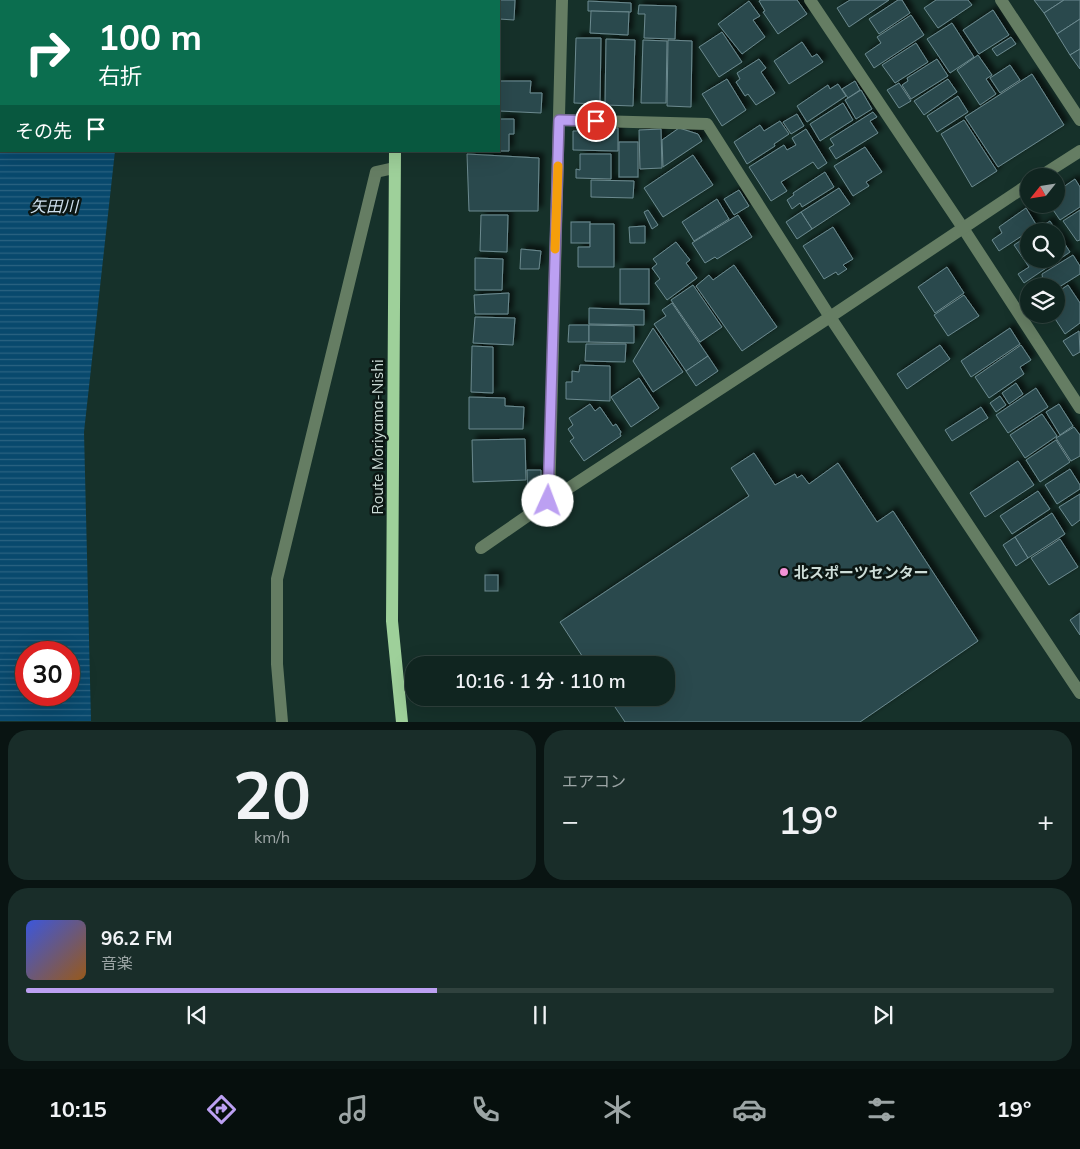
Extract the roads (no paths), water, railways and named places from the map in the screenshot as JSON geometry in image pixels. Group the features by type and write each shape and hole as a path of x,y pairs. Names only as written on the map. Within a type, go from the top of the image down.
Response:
{"main road":[{"name":"Route Moriyama-Nishi","path":"395,152 392,621 402,722"}],"street":[{"path":"548,501 562,0"},
{"path":"810,0 963,228 1080,408"},
{"path":"1001,0 1080,120"},
{"path":"559,120 706,124 830,318 1080,693"},
{"path":"1053,168 1080,151"},
{"path":"282,722 277,664 277,579 376,172 394,168"},
{"path":"481,548 548,501 830,318 1020,190"}],"water":[{"name":"矢田川","path":"0,152 115,152 84,432 91,721 0,721"}],"place":[{"name":"北スポーツセンター","path":"784,572"}]}
